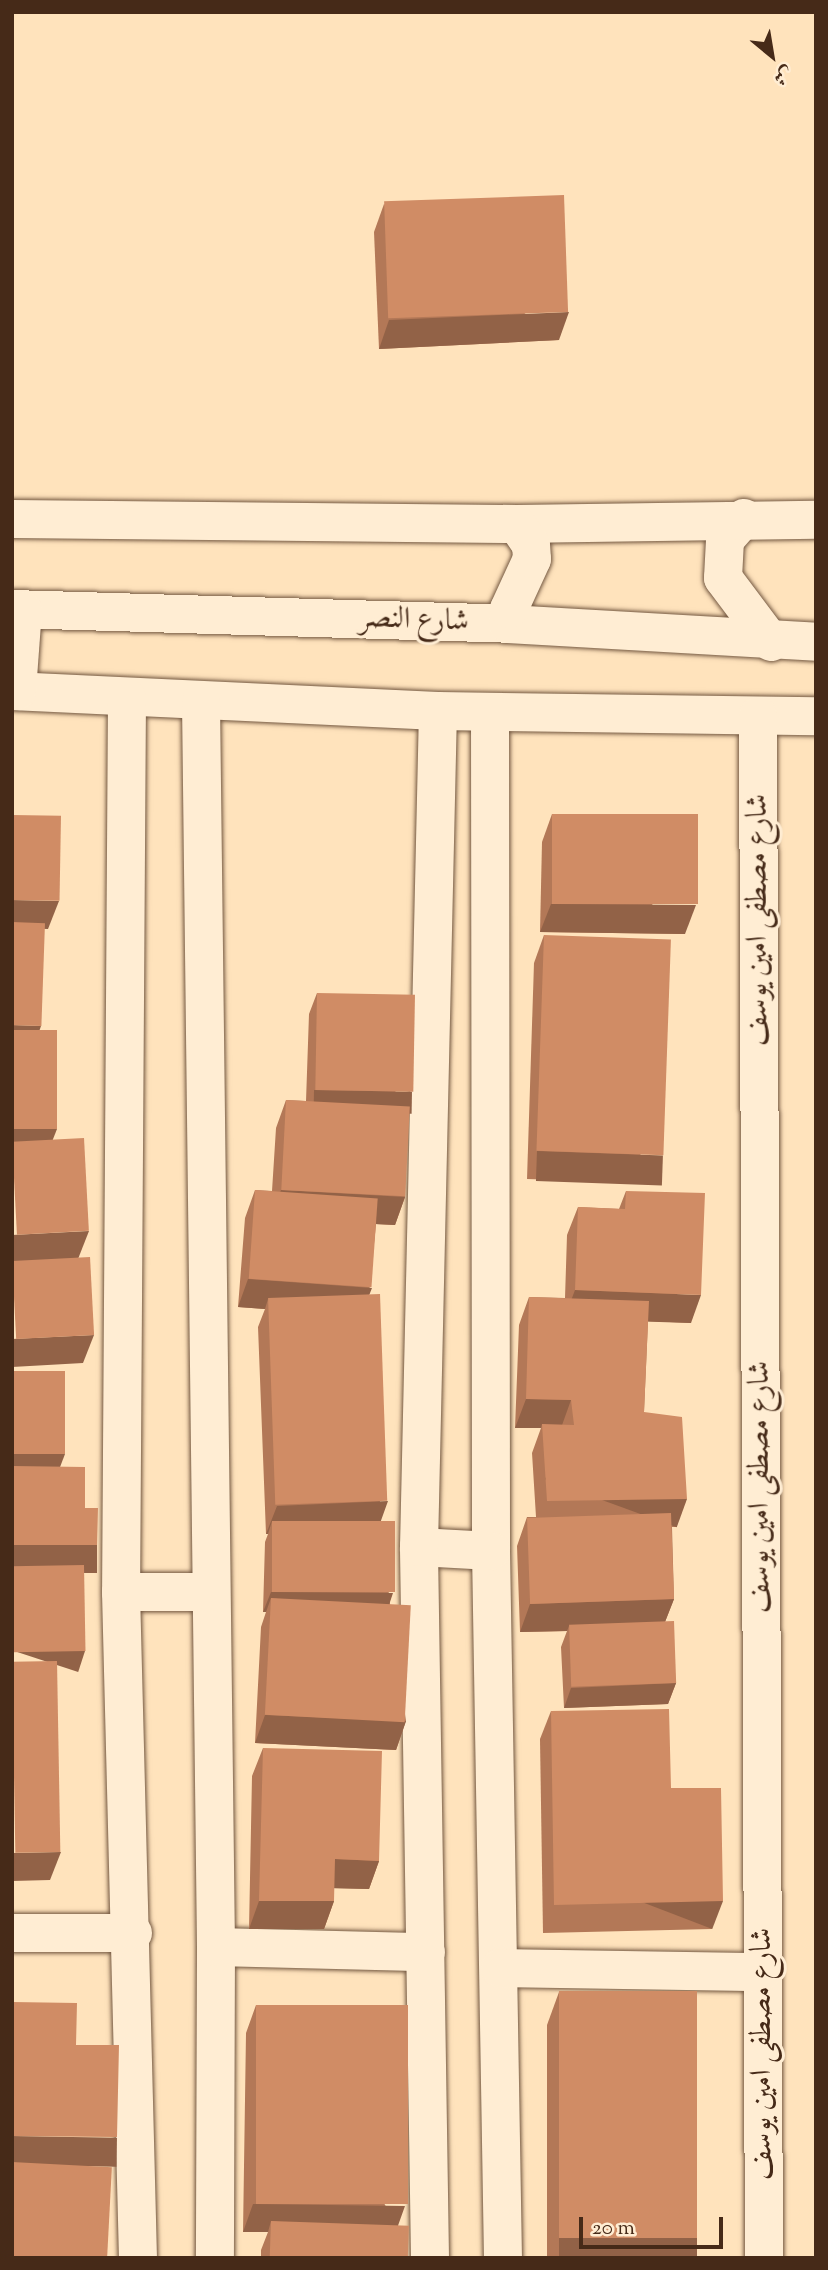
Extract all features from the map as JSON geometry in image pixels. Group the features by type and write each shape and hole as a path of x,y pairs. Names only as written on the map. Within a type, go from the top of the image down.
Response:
{"street":[{"path":"12,519 517,524 744,518 816,520"},
{"path":"744,518 725,540 723,578 771,642"},
{"path":"508,624 509,609 532,559 531,544 517,524"},
{"path":"18,609 14,691 201,702 438,711 816,716"},
{"name":"شارع النصر","path":"18,609 508,624 771,642 816,642"},
{"path":"128,698 121,1592 133,1933 138,2258"},
{"path":"201,702 216,1947 215,2258"},
{"path":"430,2258 419,1547 438,711"},
{"path":"490,712 491,1550 503,2258"},
{"name":"شارع مصطفى امين يوسف","path":"758,716 764,2258"},
{"path":"419,1547 491,1550"},
{"path":"121,1592 211,1592"},
{"path":"12,1933 133,1933"},
{"path":"216,1947 426,1952"},
{"path":"500,1968 762,1972"}],"building":[{"path":"564,195 568,312 388,318 384,201"},
{"path":"552,814 698,814 698,904 552,904"},
{"path":"12,815 61,816 60,901 12,900"},
{"path":"12,922 45,923 41,1026 12,1025"},
{"path":"544,935 671,939 663,1155 536,1151"},
{"path":"317,993 415,995 413,1092 315,1090"},
{"path":"12,1030 57,1030 57,1129 12,1129"},
{"path":"286,1100 410,1106 405,1196 281,1190"},
{"path":"84,1138 89,1231 17,1235 12,1142"},
{"path":"255,1190 378,1199 371,1287 249,1279"},
{"path":"626,1191 705,1193 701,1295 575,1290 578,1207 625,1209"},
{"path":"90,1257 94,1335 16,1339 12,1261"},
{"path":"380,1294 387,1501 275,1505 268,1298"},
{"path":"529,1297 649,1301 644,1412 682,1417 687,1499 547,1501 542,1424 574,1425 571,1400 526,1399"},
{"path":"12,1371 65,1371 65,1454 12,1454"},
{"path":"12,1466 85,1467 85,1508 98,1508 97,1545 12,1545"},
{"path":"671,1513 674,1599 530,1604 527,1518"},
{"path":"272,1521 395,1521 395,1592 272,1592"},
{"path":"84,1565 86,1651 14,1652 12,1566"},
{"path":"271,1598 411,1605 405,1722 265,1715"},
{"path":"674,1621 676,1683 571,1687 569,1625"},
{"path":"57,1661 60,1852 15,1853 12,1662"},
{"path":"669,1709 671,1788 721,1788 723,1901 554,1905 551,1711"},
{"path":"263,1748 382,1751 379,1861 335,1859 334,1901 259,1901"},
{"path":"559,1991 697,1991 697,2238 559,2238"},
{"path":"12,2002 77,2003 76,2045 119,2045 117,2137 12,2136"},
{"path":"256,2005 408,2005 408,2204 256,2204"},
{"path":"12,2162 112,2167 107,2258 12,2258"},
{"path":"271,2221 409,2226 408,2258 270,2258"}]}
